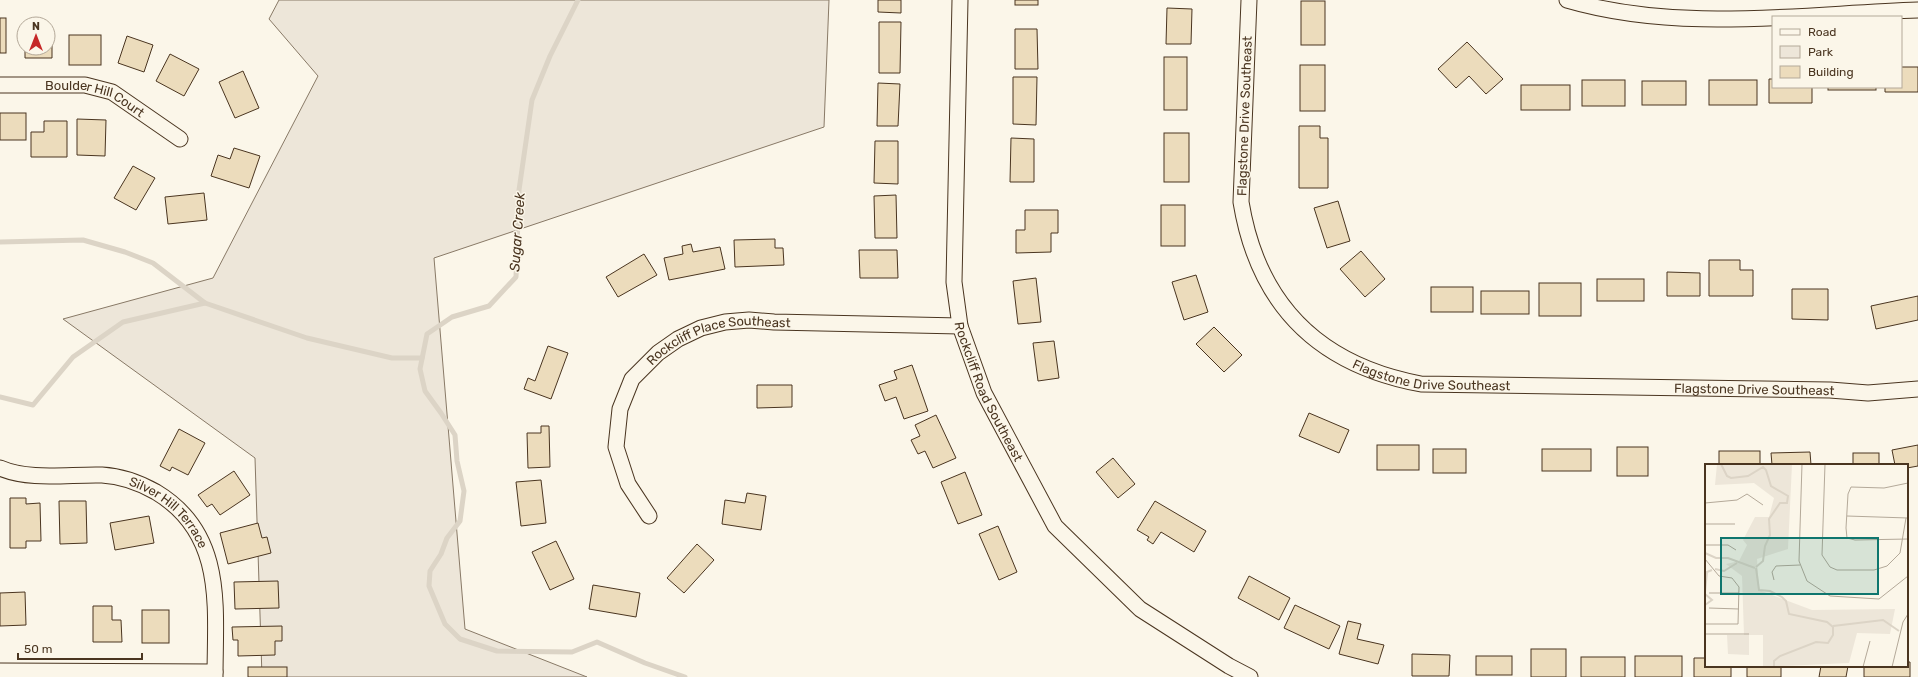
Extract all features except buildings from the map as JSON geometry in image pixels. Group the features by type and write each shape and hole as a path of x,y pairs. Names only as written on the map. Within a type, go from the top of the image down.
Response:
{"street":[{"name":"Rockcliff Road Southeast","path":"960,0 953,265 954,282 960,326 984,393 1055,526 1140,608 1231,667 1250,677"},
{"name":"Flagstone Drive Southeast","path":"1249,0 1241,202 1246,229 1253,253 1263,276 1276,297 1309,334 1350,362 1373,372 1421,384 1822,390 1868,393 1918,389"},
{"path":"1567,0 1636,15 1728,19 1772,17"},
{"path":"1791,16 1918,10"},
{"name":"Boulder Hill Court","path":"0,85 85,85 112,92 180,139"},
{"name":"Rockcliff Place Southeast","path":"649,516 628,484 616,447 620,409 632,379 658,353 678,339 701,328 725,322 749,320 774,322 960,326"},
{"name":"Silver Hill Terrace","path":"0,468 10,473 37,475 104,475 139,482 168,500 193,527 208,554 215,591 215,674"},
{"path":"0,671 215,674"}],"green space":[{"path":"279,0 829,0 824,127 434,258 465,629 587,677 262,677 255,458 63,319 213,278 318,76 269,19"}],"waterway":[{"name":"Sugar Creek","path":"578,0 550,56 532,100 519,190 516,277 489,306 452,317 427,334 420,369 425,391 455,435 457,461 464,491 460,521 447,538 441,554 430,571 429,586 445,624 460,639 497,651 572,652 597,642 645,663 685,677"},
{"path":"0,242 83,240 125,252 153,263 205,303 307,338 392,358 422,358"},
{"path":"0,397 33,405 73,357 123,322 205,303"}]}
